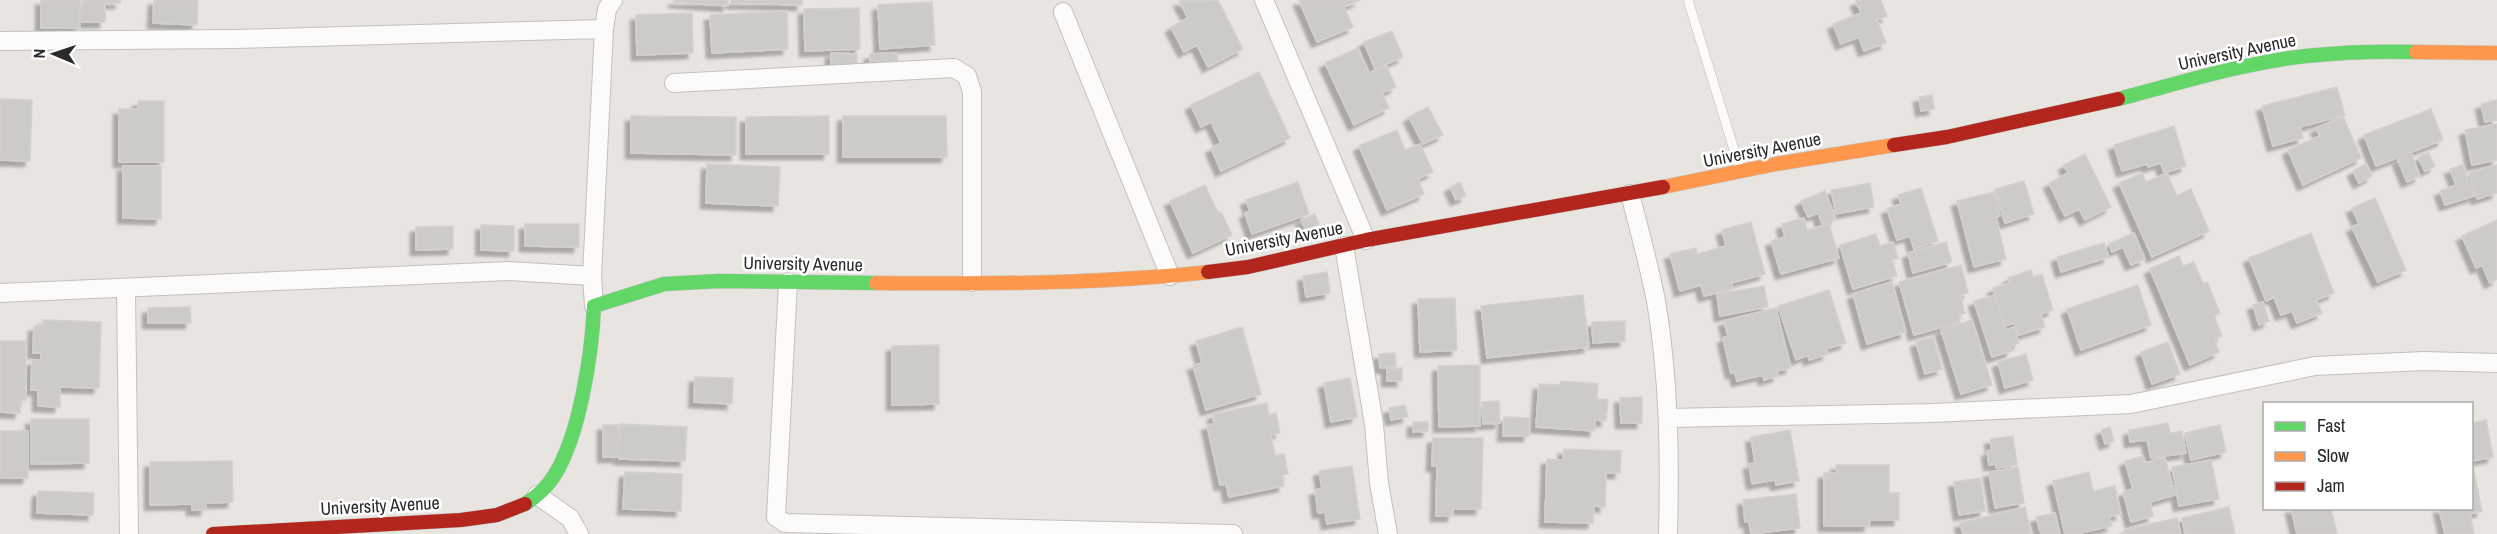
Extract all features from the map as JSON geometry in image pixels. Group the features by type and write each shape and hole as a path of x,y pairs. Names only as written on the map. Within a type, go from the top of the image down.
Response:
{"street":[{"path":"594,306 592,276 604,29 607,9 613,0"},
{"path":"1264,0 1366,240"},
{"path":"1063,12 1170,276"},
{"path":"0,41 232,39 604,29"},
{"name":"University Avenue","path":"213,534 475,518 522,507 537,495 555,474 566,447 582,393 594,324 594,306 664,284 719,281 1030,284 1170,276 1248,267 1366,240 1630,194 1741,171 1947,137 2081,108 2262,63 2306,56 2373,51 2497,53"},
{"path":"674,83 954,68 967,76 972,92 972,282"},
{"path":"1630,194 1656,301 1668,418 1668,534"},
{"path":"1344,246 1374,423 1379,483 1388,534"},
{"path":"0,293 509,271 592,276"},
{"path":"788,282 777,517 779,520 785,522 1233,534"},
{"path":"126,288 129,534"},
{"path":"1668,418 1931,413 2131,404 2316,366 2424,361 2497,363"},
{"path":"537,495 570,518 579,534"}],"lane":[{"path":"1688,0 1741,171"}],"building":[{"path":"41,0 80,0 80,28 41,28"},
{"path":"82,0 120,0 120,3 105,3 105,22 82,22"},
{"path":"154,0 198,0 197,25 153,23"},
{"path":"674,0 728,0 728,6 674,2"},
{"path":"731,0 802,0 802,5 731,3"},
{"path":"1218,0 1243,49 1208,67 1197,45 1184,52 1171,27 1188,18 1179,1"},
{"path":"1299,0 1360,0 1344,7 1353,27 1317,42"},
{"path":"1881,0 1887,16 1877,20 1886,43 1864,51 1859,37 1841,44 1833,24 1861,13 1856,1"},
{"path":"932,2 935,45 880,49 878,5"},
{"path":"859,8 860,49 805,51 804,9"},
{"path":"787,11 788,49 712,53 710,15"},
{"path":"692,13 693,53 637,55 636,15"},
{"path":"1392,31 1403,57 1375,69 1364,42"},
{"path":"1358,48 1369,73 1386,65 1396,87 1382,93 1389,108 1354,125 1325,63"},
{"path":"831,53 857,54 857,70 831,70"},
{"path":"897,53 898,67 870,68 870,54"},
{"path":"1259,72 1290,138 1221,171 1211,148 1221,143 1211,122 1201,127 1191,105"},
{"path":"2337,87 2345,115 2300,127 2303,138 2273,146 2262,106"},
{"path":"1932,95 1934,109 1921,111 1919,97"},
{"path":"0,99 32,100 30,161 0,160"},
{"path":"2497,100 2497,120 2485,122 2481,104"},
{"path":"138,101 164,101 164,162 119,162 119,109 138,109"},
{"path":"1428,107 1443,135 1423,144 1409,117"},
{"path":"2431,109 2443,140 2376,166 2364,135"},
{"path":"631,116 736,117 736,155 631,153"},
{"path":"829,116 829,154 746,154 746,117"},
{"path":"843,116 946,116 947,157 843,157"},
{"path":"2343,116 2361,158 2303,185 2288,150 2320,136 2316,128"},
{"path":"2497,124 2497,160 2472,165 2465,130"},
{"path":"2174,126 2186,166 2164,173 2161,163 2148,167 2147,164 2122,171 2114,145"},
{"path":"1397,130 1405,150 1420,144 1433,172 1418,179 1424,194 1387,210 1359,146"},
{"path":"2428,152 2435,166 2425,171 2418,158"},
{"path":"2085,154 2111,207 2085,220 2079,209 2065,216 2049,183 2068,173 2064,165"},
{"path":"2412,155 2420,176 2407,182 2398,160"},
{"path":"707,164 780,167 778,206 706,203"},
{"path":"2366,164 2372,176 2359,183 2353,171"},
{"path":"2463,165 2474,196 2445,205 2440,191 2456,185 2450,169"},
{"path":"2497,165 2497,193 2477,199 2469,173"},
{"path":"123,166 161,166 161,219 123,218"},
{"path":"2142,173 2146,182 2167,173 2177,196 2191,189 2209,231 2152,257 2119,183"},
{"path":"2024,181 2034,214 2005,223 1995,189"},
{"path":"1298,182 1309,214 1252,234 1245,213 1250,211 1246,200"},
{"path":"1460,182 1466,196 1456,200 1450,187"},
{"path":"1870,183 1874,207 1836,214 1831,190"},
{"path":"1205,185 1218,213 1221,212 1232,235 1193,253 1170,201"},
{"path":"1921,188 1938,241 1914,249 1910,236 1897,240 1887,209 1901,204 1898,195"},
{"path":"1825,191 1836,219 1822,224 1818,213 1808,217 1801,201"},
{"path":"1994,192 2000,216 1996,217 2006,259 1974,267 1957,201"},
{"path":"2375,198 2406,270 2378,282 2352,227 2359,224 2352,208"},
{"path":"1315,214 1319,224 1306,230 1301,220"},
{"path":"1804,218 1807,230 1829,224 1839,258 1781,274 1771,241 1785,237 1782,224"},
{"path":"2497,220 2497,279 2490,283 2482,265 2476,268 2462,236"},
{"path":"1751,222 1765,274 1731,283 1733,289 1704,296 1701,285 1680,291 1670,254 1696,248 1697,254 1726,246 1722,230"},
{"path":"525,224 579,224 579,247 525,246"},
{"path":"481,225 514,226 514,251 481,250"},
{"path":"453,226 453,249 416,250 416,227"},
{"path":"2134,233 2145,259 2131,265 2123,247 2112,252 2109,244"},
{"path":"2311,233 2334,293 2316,300 2322,313 2297,323 2292,311 2281,315 2274,297 2266,301 2249,258"},
{"path":"1876,234 1880,246 1893,242 1898,258 1892,260 1897,276 1853,289 1840,245"},
{"path":"1946,242 1952,262 1913,273 1908,253"},
{"path":"2104,243 2109,257 2061,272 2057,257"},
{"path":"2179,256 2183,266 2194,262 2203,284 2207,282 2220,313 2214,316 2222,336 2214,339 2219,352 2190,365 2150,269"},
{"path":"1961,265 1968,293 1960,295 1965,313 1958,315 1960,322 1914,335 1899,282"},
{"path":"2031,270 2033,277 2042,274 2053,310 2041,314 2045,327 2019,335 2014,323 2005,326 1993,288 2010,283 2008,278"},
{"path":"1327,272 1330,293 1306,297 1303,276"},
{"path":"1892,282 1906,332 1867,344 1853,294"},
{"path":"2138,285 2151,325 2081,350 2067,309"},
{"path":"1764,286 1768,307 1720,316 1717,294"},
{"path":"1829,290 1846,343 1826,349 1828,354 1809,360 1808,355 1796,360 1778,306"},
{"path":"1583,295 1589,347 1487,358 1481,306"},
{"path":"1995,295 2006,330 2014,327 2019,343 2010,346 2012,351 1992,357 1974,301"},
{"path":"1455,298 1457,350 1420,352 1418,299"},
{"path":"2263,302 2269,321 2259,325 2253,305"},
{"path":"190,307 191,323 148,323 148,308"},
{"path":"1776,308 1791,368 1777,371 1778,376 1764,380 1763,375 1737,381 1735,372 1731,373 1723,338 1728,336 1724,321"},
{"path":"43,320 101,322 99,388 60,387 60,407 38,406 38,390 31,390 32,360 41,360 41,353 33,353 34,326 43,326"},
{"path":"1972,320 1992,385 1961,394 1941,330"},
{"path":"1625,321 1625,341 1593,343 1592,322"},
{"path":"1242,327 1261,394 1206,410 1193,365 1202,363 1196,341"},
{"path":"1933,337 1942,369 1925,374 1916,342"},
{"path":"0,341 26,341 26,400 20,400 20,413 0,412"},
{"path":"2168,342 2180,374 2152,384 2141,352"},
{"path":"939,345 939,404 892,405 892,346"},
{"path":"1395,353 1396,367 1380,368 1379,354"},
{"path":"2026,354 2033,380 2005,388 1998,362"},
{"path":"1480,365 1480,426 1439,427 1438,366"},
{"path":"1402,368 1402,381 1387,381 1387,369"},
{"path":"695,377 733,378 732,404 694,402"},
{"path":"1350,378 1357,417 1331,422 1324,383"},
{"path":"1561,381 1598,384 1597,399 1608,400 1606,421 1595,420 1595,431 1536,427 1539,384 1560,385"},
{"path":"1642,397 1642,423 1621,423 1620,398"},
{"path":"1499,401 1500,423 1483,424 1482,402"},
{"path":"1267,403 1269,415 1276,413 1280,433 1271,435 1275,456 1284,454 1288,474 1282,475 1284,486 1229,497 1226,484 1220,485 1207,425 1214,424 1213,414"},
{"path":"1405,405 1408,417 1391,420 1389,408"},
{"path":"1504,417 1529,418 1529,436 1503,436"},
{"path":"31,419 89,419 89,463 31,464"},
{"path":"2486,420 2493,457 2473,461 2473,423"},
{"path":"1413,422 1428,422 1428,431 1413,432"},
{"path":"2168,423 2170,433 2182,431 2186,453 2151,458 2147,440 2130,442 2129,430"},
{"path":"620,424 687,427 685,461 619,459"},
{"path":"603,425 618,425 617,457 603,457"},
{"path":"2220,425 2226,452 2191,460 2185,433"},
{"path":"2110,427 2114,441 2105,444 2101,430"},
{"path":"1790,430 1799,481 1776,485 1775,480 1752,484 1749,464 1755,463 1751,437"},
{"path":"0,431 28,431 28,478 0,478"},
{"path":"2013,436 2017,465 1996,468 1996,464 1989,465 1987,451 1992,450 1990,439"},
{"path":"1433,438 1483,438 1481,509 1453,509 1453,516 1436,516 1437,466 1432,466"},
{"path":"1564,449 1621,451 1620,473 1606,473 1605,507 1594,506 1593,523 1545,522 1547,459 1563,460"},
{"path":"2143,456 2145,463 2165,457 2175,495 2150,502 2153,516 2131,522 2123,492 2133,489 2125,461"},
{"path":"2211,460 2219,499 2179,506 2172,467"},
{"path":"232,461 233,502 206,503 206,510 192,510 192,504 150,505 150,462"},
{"path":"1836,465 1889,465 1889,493 1899,493 1899,520 1870,520 1869,526 1824,526 1824,473 1837,473"},
{"path":"1352,466 1360,519 1327,524 1325,512 1318,513 1315,490 1322,489 1319,471"},
{"path":"2473,466 2482,511 2470,514 2474,534 2445,534 2439,510 2473,510"},
{"path":"2018,467 2024,503 1995,508 1989,472"},
{"path":"625,472 682,474 681,511 623,509"},
{"path":"2089,472 2093,491 2115,486 2121,514 2109,517 2112,526 2076,534 2065,534 2053,481"},
{"path":"1980,478 1985,511 1959,515 1954,482"},
{"path":"38,491 94,493 93,515 37,513"},
{"path":"1796,494 1800,528 1751,534 1749,521 1745,522 1743,500"},
{"path":"2025,507 2031,534 1963,534 1960,523"},
{"path":"2229,507 2235,534 2185,534 2182,518"},
{"path":"2291,510 2331,510 2337,534 2297,534"},
{"path":"2055,513 2060,534 2041,534 2036,517"},
{"path":"2177,518 2181,534 2125,534 2124,530"}],"traffic: fast":[{"path":"2118,99 2212,74 2282,59 2347,53 2416,52"},
{"path":"525,504 541,492 554,476 571,439 578,417 591,347 594,306 664,284 719,281 876,283"}],"traffic: slow":[{"path":"2416,52 2497,53"},
{"path":"1663,187 1776,164 1894,145"},
{"path":"876,283 1084,281 1208,272"}],"traffic: jam":[{"path":"1894,145 1947,137 2118,99"},
{"path":"1208,272 1248,267 1366,240 1663,187"},
{"path":"213,534 461,520 497,515 525,504"}]}
